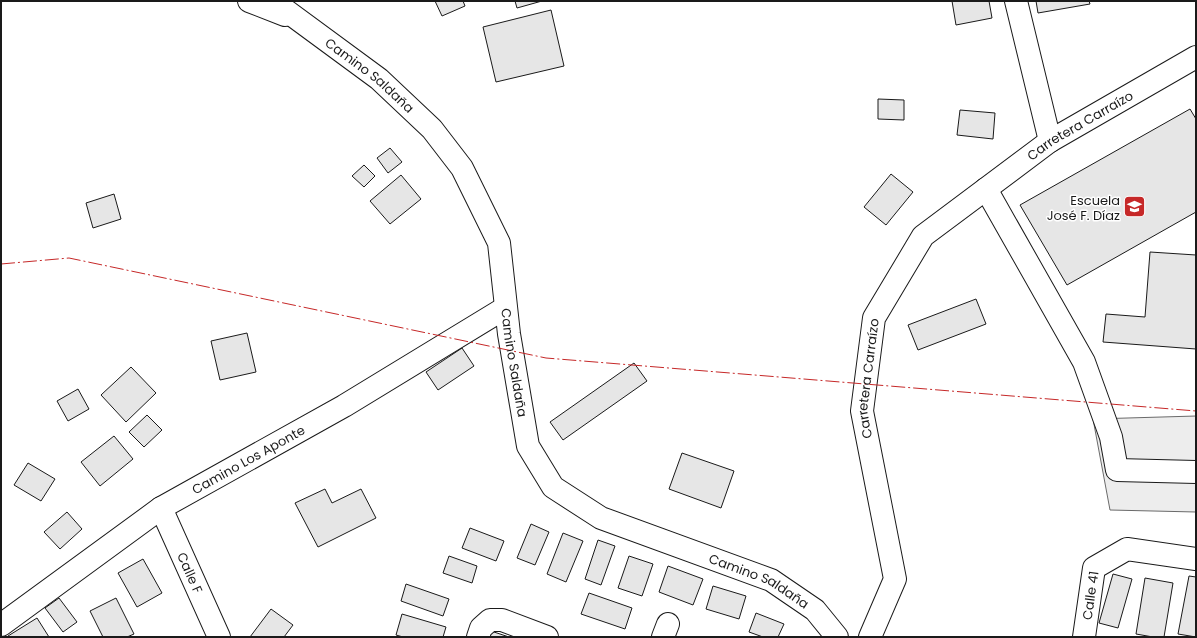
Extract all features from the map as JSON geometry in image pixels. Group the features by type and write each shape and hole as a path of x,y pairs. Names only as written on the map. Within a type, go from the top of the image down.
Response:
{"street":[{"path":"249,1 296,19"},
{"name":"Camino Saldaña","path":"273,1 379,79 432,129 462,168 499,243 509,334 528,446 553,487 601,518 771,580 815,610 837,637"},
{"path":"1016,1 1050,141"},
{"name":"Carretera Carraízo","path":"870,637 895,579 862,411 874,318 924,236 1050,141 1196,57"},
{"path":"986,189 1084,362 1111,437 1117,470 1196,472"},
{"name":"Camino Los Aponte","path":"1,624 161,508 344,406 506,308"},
{"name":"Calle F","path":"161,508 219,637"},
{"name":"Calle 41","path":"1084,637 1094,568 1127,550 1196,559"},
{"path":"478,637 481,628 490,620 502,620 547,637"}],"shaded area":[{"path":"1196,416 1196,512 1110,510 1093,419"}],"building":[{"path":"435,1 463,1 465,6 442,16"},
{"path":"515,1 542,1 517,8"},
{"path":"952,1 989,1 992,18 956,25"},
{"path":"1036,1 1089,1 1090,4 1038,13"},
{"path":"551,10 564,66 496,82 483,27"},
{"path":"878,99 904,100 904,120 878,119"},
{"path":"1190,109 1196,119 1196,212 1067,285 1020,205"},
{"path":"960,110 995,113 993,139 957,135"},
{"path":"390,148 402,162 388,173 377,158"},
{"path":"364,165 375,176 364,187 352,176"},
{"path":"891,174 913,192 886,225 864,207"},
{"path":"401,175 421,199 390,224 370,201"},
{"path":"114,194 121,219 93,228 86,203"},
{"path":"1150,252 1196,255 1196,349 1103,342 1106,314 1145,317"},
{"path":"976,299 986,324 918,350 908,325"},
{"path":"247,333 256,372 220,380 211,341"},
{"path":"462,348 474,366 438,390 426,372"},
{"path":"634,363 647,381 563,440 550,422"},
{"path":"131,367 156,393 126,422 101,395"},
{"path":"78,389 89,409 68,421 57,401"},
{"path":"147,415 162,430 144,447 129,432"},
{"path":"114,436 133,459 100,486 81,462"},
{"path":"682,453 734,471 721,508 669,489"},
{"path":"28,463 55,479 41,501 14,485"},
{"path":"325,489 332,503 361,489 376,518 318,547 295,503"},
{"path":"67,512 82,529 60,549 44,532"},
{"path":"531,524 549,532 535,565 517,558"},
{"path":"470,528 504,541 496,561 462,548"},
{"path":"563,533 583,541 566,582 547,574"},
{"path":"598,540 615,546 601,585 585,579"},
{"path":"449,556 477,566 472,583 443,573"},
{"path":"629,556 653,564 642,596 618,588"},
{"path":"143,559 162,593 137,607 118,573"},
{"path":"668,566 703,579 693,605 659,592"},
{"path":"1113,574 1132,579 1118,628 1099,623"},
{"path":"1189,576 1196,577 1196,637 1178,634"},
{"path":"1145,578 1173,583 1164,637 1136,634"},
{"path":"406,584 449,599 443,616 401,601"},
{"path":"713,586 746,596 739,619 706,609"},
{"path":"589,593 632,608 625,629 581,614"},
{"path":"59,598 77,622 63,632 45,608"},
{"path":"116,598 134,634 127,637 103,637 90,611"},
{"path":"271,609 293,625 284,637 250,637"},
{"path":"756,613 784,624 778,637 763,637 749,632"},
{"path":"402,614 446,627 443,637 403,637 396,635"},
{"path":"37,618 49,637 8,636"},
{"path":"491,631 509,637 489,637"}],"power":[{"path":"1,264 69,258 546,358 1196,411"}],"place":[{"name":"Escuela José F. Díaz","path":"1135,207"}]}
